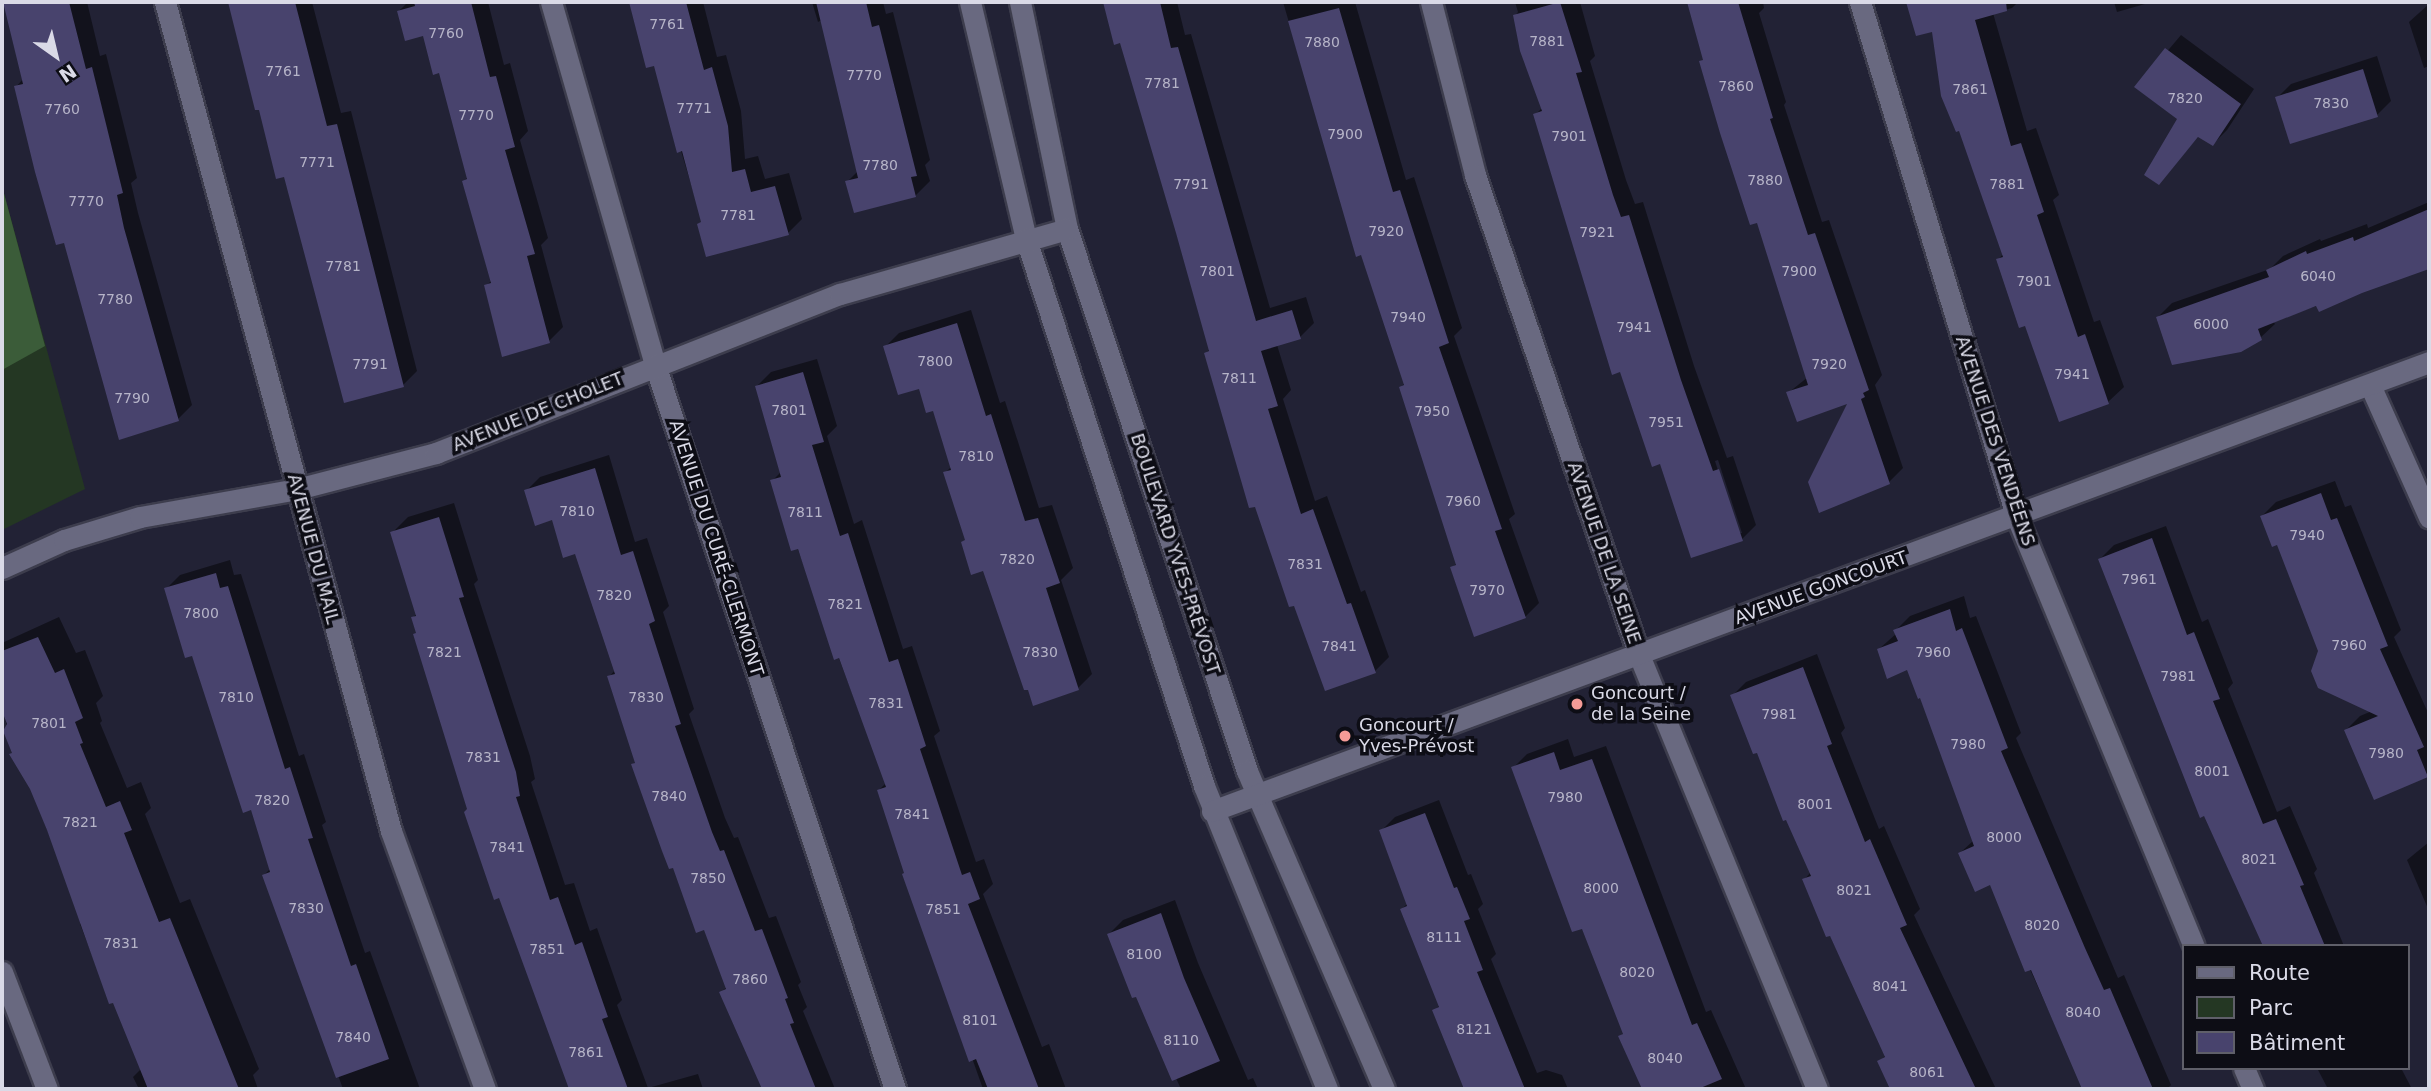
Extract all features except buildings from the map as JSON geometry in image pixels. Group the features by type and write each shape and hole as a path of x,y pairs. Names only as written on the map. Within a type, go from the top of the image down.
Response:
{"street":[{"name":"AVENUE DU MAIL","path":"165,2 391,831 485,1089"},
{"name":"AVENUE DU CURÉ-CLERMONT","path":"551,2 655,365 895,1089"},
{"path":"970,2 1026,239 1212,811 1327,1089"},
{"name":"BOULEVARD YVES-PRÉVOST","path":"1020,2 1067,229 1256,797 1384,1089"},
{"name":"AVENUE DE LA SEINE","path":"1431,2 1475,175 1639,655 1817,1089"},
{"name":"AVENUE DES VENDÉENS","path":"1860,2 2016,515 2192,944"},
{"name":"AVENUE DE CHOLET","path":"2,568 64,540 140,517 297,489 436,453 840,294 1067,229"},
{"name":"AVENUE GONCOURT","path":"1212,811 2429,362"},
{"path":"2370,384 2429,517"},
{"path":"2,972 47,1089"},
{"path":"2245,1070 2253,1089"}],"green space":[{"path":"2,186 85,489 2,530"},
{"path":"2,186 45,346 2,370"}],"place":[{"name":"Goncourt / de la Seine","path":"1577,704"},
{"name":"Goncourt / Yves-Prévost","path":"1345,736"}]}
